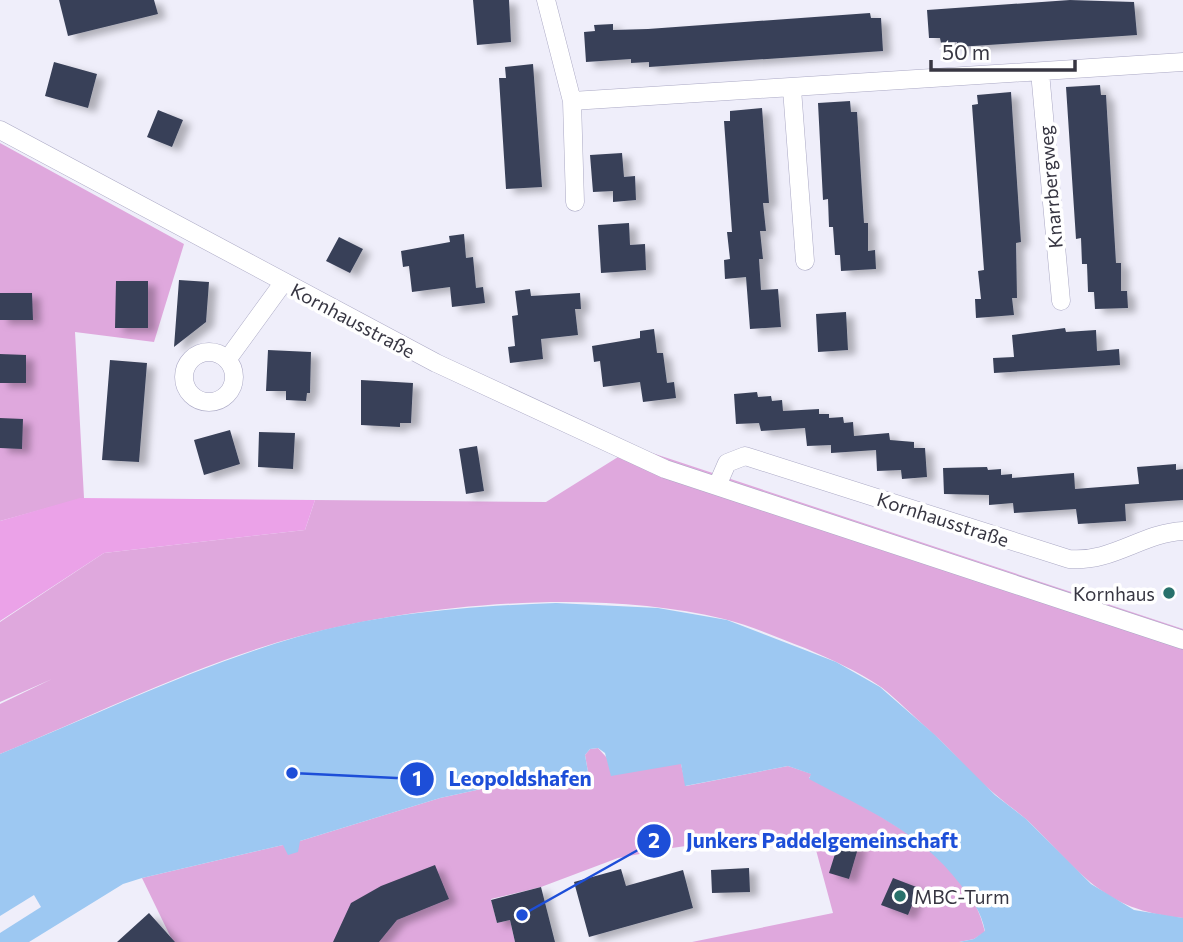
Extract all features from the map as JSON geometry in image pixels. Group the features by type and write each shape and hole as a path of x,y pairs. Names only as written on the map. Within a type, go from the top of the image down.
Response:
{"street":[{"path":"545,0 572,101 575,202"},
{"path":"572,101 1183,62"},
{"name":"Knarrbergweg","path":"1040,72 1060,302"},
{"path":"792,89 804,261"},
{"name":"Kornhausstraße","path":"0,130 436,363 665,469 1183,640"},
{"path":"227,360 283,283"},
{"name":"Kornhausstraße","path":"717,486 727,463 745,456 1069,559 1094,560 1161,534 1183,531"}],"shaded area":[{"path":"0,143 184,244 154,342 75,332 84,498 0,521"},
{"path":"634,447 1183,629 1183,918 1132,907 1094,886 1027,820 979,780 900,703 872,681 824,656 755,629 724,619 674,609 567,602 512,604 456,608 349,625 300,636 223,660 0,754 0,704 52,679 0,702 0,622 104,553 305,530 315,500 546,502"},
{"path":"80,498 315,500 305,530 104,553 0,621 0,521"},
{"path":"598,748 607,758 681,764 686,786 788,766 812,774 809,778 888,821 939,858 960,880 975,905 985,932 974,939 959,942 692,942 833,913 816,850 734,839 618,858 541,887 491,899 497,923 510,920 515,942 173,942 142,878 300,841 440,798 541,776 588,772 585,755 590,749"}],"water":[{"path":"556,603 658,608 727,620 836,662 880,687 935,735 995,795 1026,819 1091,884 1134,910 1183,918 1183,942 959,942 974,939 985,931 976,906 960,884 927,849 909,835 871,811 809,779 811,774 788,766 685,786 681,764 611,776 605,753 598,748 590,749 585,755 588,772 541,776 440,798 300,841 298,852 288,855 283,845 142,878 123,884 29,942 0,942 0,754 221,662 297,637 393,616 491,606"}],"pier":[{"path":"34,895 41,907 0,933 0,916"}],"building":[{"path":"59,0 154,0 158,14 68,36"},
{"path":"473,0 509,0 511,42 477,45"},
{"path":"1070,0 1134,2 1137,35 958,47 957,42 941,43 940,38 929,38 927,10"},
{"path":"870,13 871,18 881,18 883,51 649,67 649,62 631,63 631,59 586,62 584,32 595,31 594,25 613,24 613,30 648,29"},
{"path":"54,62 97,74 88,108 45,96"},
{"path":"533,64 542,187 506,189 499,78 506,78 505,67"},
{"path":"1100,85 1101,95 1106,95 1116,263 1121,263 1121,291 1127,291 1128,308 1095,309 1094,292 1088,292 1087,264 1082,264 1081,238 1076,239 1066,87"},
{"path":"1011,92 1021,242 1016,243 1017,298 1012,298 1014,315 976,318 975,299 981,299 978,271 984,270 972,105 978,104 977,95"},
{"path":"850,101 851,112 857,112 864,223 868,223 868,251 875,250 876,269 841,271 840,255 835,255 833,227 829,227 828,199 823,200 818,103"},
{"path":"762,108 769,203 763,203 766,231 760,231 763,259 759,259 761,290 778,289 781,327 750,329 746,277 725,279 724,260 730,259 727,232 732,232 724,121 730,121 730,111"},
{"path":"158,110 183,120 172,147 147,137"},
{"path":"622,153 624,177 635,176 636,200 613,202 613,191 593,192 590,155"},
{"path":"629,223 630,245 645,244 646,270 601,273 598,225"},
{"path":"464,234 466,258 473,257 476,288 483,287 485,303 452,307 450,287 412,292 409,266 403,267 401,251 450,242 449,236"},
{"path":"339,237 363,249 350,273 326,261"},
{"path":"179,280 209,282 206,322 174,347"},
{"path":"116,281 148,281 148,328 115,328"},
{"path":"530,289 531,296 580,293 581,309 575,309 578,335 541,339 543,359 510,363 508,347 515,346 512,316 518,315 515,291"},
{"path":"0,293 32,293 33,320 0,320"},
{"path":"846,312 848,350 818,352 816,314"},
{"path":"1065,328 1066,332 1096,330 1097,351 1119,349 1120,365 994,373 993,358 1014,357 1012,335"},
{"path":"654,329 657,353 663,353 667,383 674,382 676,398 643,402 640,382 603,387 600,361 594,362 592,346 640,338 640,331"},
{"path":"268,350 311,352 310,393 307,393 306,401 286,400 286,391 266,391"},
{"path":"0,354 26,355 26,383 0,383"},
{"path":"110,360 147,363 139,462 102,460"},
{"path":"361,380 413,383 411,423 400,423 400,427 361,425"},
{"path":"757,392 758,397 771,396 772,401 782,400 783,411 819,409 819,414 829,414 829,418 843,417 844,423 853,422 854,436 889,433 890,440 914,442 914,448 925,448 927,477 902,479 901,470 877,471 876,450 831,453 831,445 807,446 805,428 761,431 759,423 736,424 734,394"},
{"path":"0,418 23,419 22,449 0,448"},
{"path":"230,430 240,464 204,475 194,440"},
{"path":"259,432 295,433 293,469 258,467"},
{"path":"477,446 484,491 466,494 459,449"},
{"path":"1176,464 1176,470 1183,469 1183,500 1125,504 1126,521 1078,524 1076,509 1014,513 1013,503 989,505 989,495 944,494 943,468 1001,469 1001,475 1012,474 1012,478 1074,473 1075,489 1139,484 1137,467"},
{"path":"840,838 859,845 849,879 829,873"},
{"path":"435,865 449,899 397,920 379,942 333,942 351,903 381,886"},
{"path":"749,868 750,892 712,893 711,870"},
{"path":"621,869 626,886 683,870 693,908 589,937 574,882"},
{"name":"MBC-Turm","path":"893,878 919,888 908,915 881,905"},
{"path":"541,887 555,942 515,942 510,920 497,923 491,900"},
{"path":"149,913 175,942 117,942"}],"place":[{"name":"Kornhaus","path":"1169,593"},
{"name":"Leopoldshafen","path":"292,773"},
{"name":"MBC-Turm","path":"900,896"},
{"name":"Junkers Paddelgemeinschaft","path":"522,915"}]}
